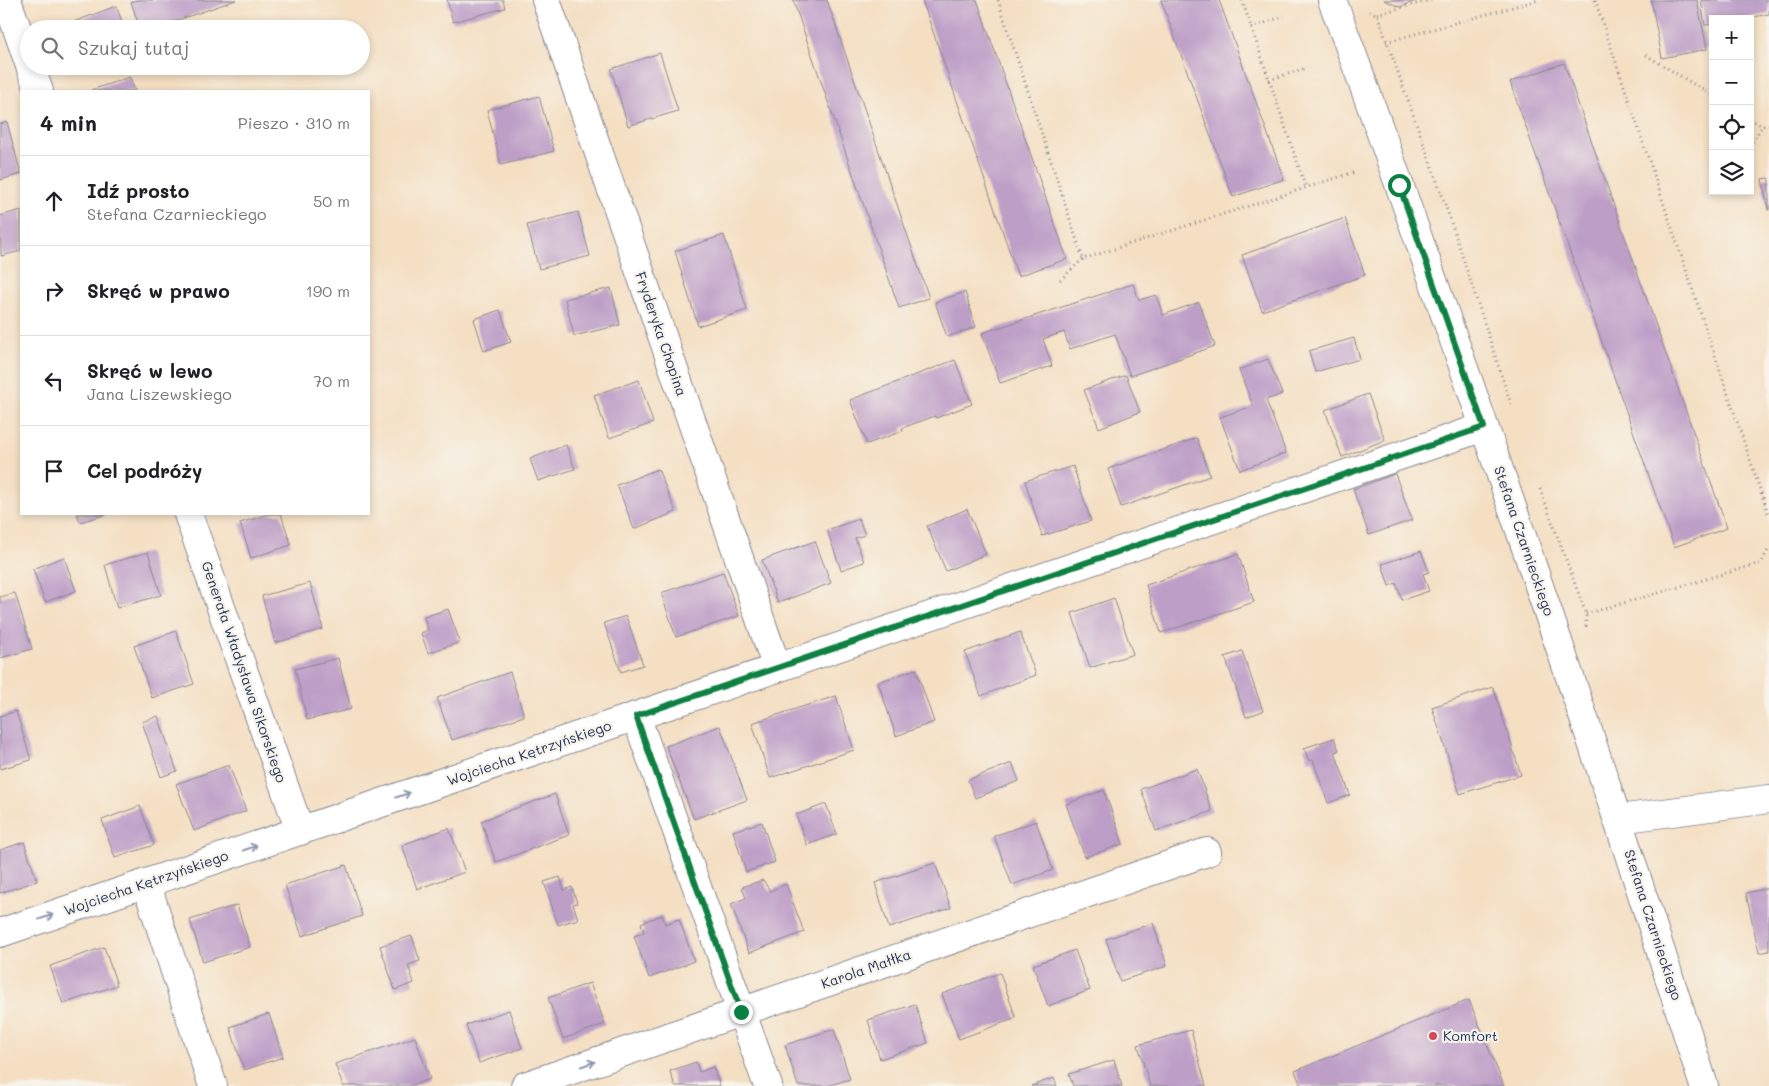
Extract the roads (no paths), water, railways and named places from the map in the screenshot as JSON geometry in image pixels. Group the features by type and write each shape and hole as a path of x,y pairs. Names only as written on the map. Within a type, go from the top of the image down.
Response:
{"street":[{"path":"7,0 20,37"},
{"name":"Fryderyka Chopina","path":"546,0 777,668"},
{"name":"Stefana Czarnieckiego","path":"1332,0 1484,427 1619,818 1704,1086"},
{"path":"33,75 39,90"},
{"name":"Wojciecha Kętrzyńskiego","path":"0,933 1484,427"},
{"name":"Generała Władysława Sikorskiego","path":"188,515 300,831"},
{"path":"636,716 768,1086"},
{"path":"1619,818 1769,799"},
{"name":"Karola Małłka","path":"525,1086 1207,852"},
{"path":"146,883 213,1086"}],"place":[{"name":"Komfort","path":"1433,1036"}]}
